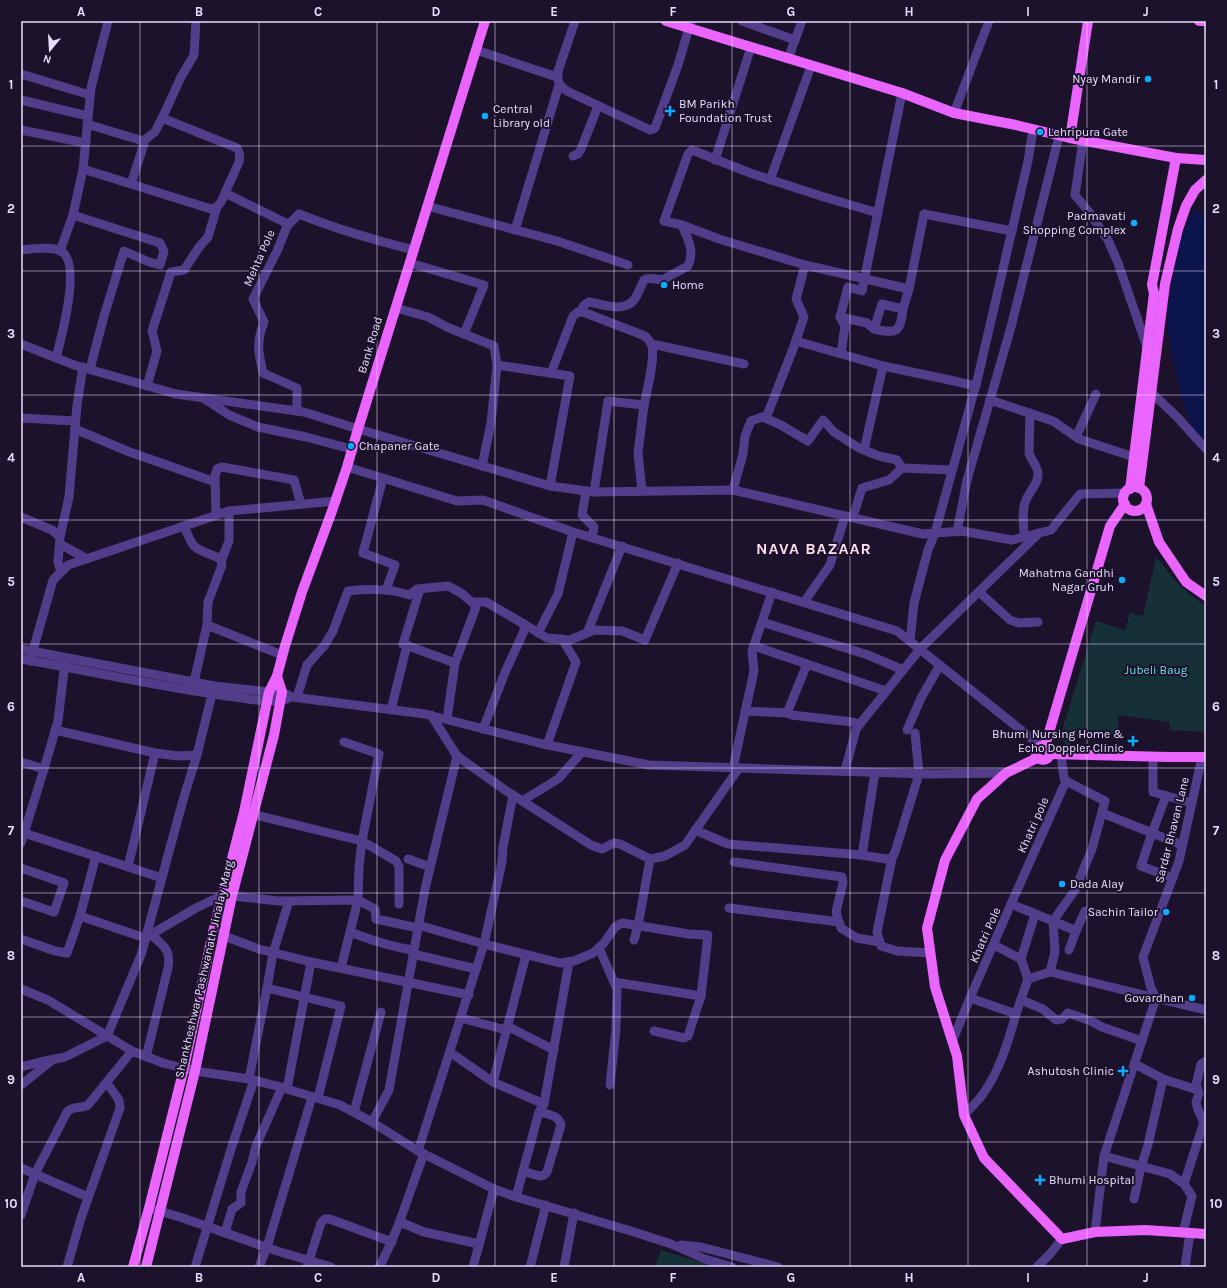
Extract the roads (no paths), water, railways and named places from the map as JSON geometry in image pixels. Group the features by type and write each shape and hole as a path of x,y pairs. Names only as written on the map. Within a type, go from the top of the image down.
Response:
{"main road":[{"name":"Bank Road","path":"249,814 268,696 277,676 302,592 347,467 485,21"},
{"path":"666,21 689,24 752,48 902,93 954,113 1016,125 1065,137 1176,158 1206,160"},
{"path":"1065,137 1088,21"},
{"path":"1199,21 1206,21"},
{"path":"1132,490 1134,457 1154,293 1152,286 1176,158"},
{"path":"1206,180 1190,197 1178,229 1165,284 1151,392 1132,490 1123,499 1124,504 1110,526 1045,749 1048,759 1045,761 1037,758 1006,773 977,799 945,860 927,928 935,987 956,1056 964,1115 984,1158 1062,1239 1095,1232 1145,1230 1206,1234"},
{"path":"1132,490 1142,490 1146,496 1146,504 1159,542 1186,582 1206,596"},
{"path":"1124,504 1130,510 1138,511 1146,504"},
{"path":"133,1267 150,1208 184,1068 213,932 227,896 249,814 274,735 281,697 277,676"},
{"path":"1045,749 1061,754 1204,757"},
{"name":"Shankheshwar Pashwanath Jinalay Marg","path":"146,1267 195,1071 223,936 227,896"}],"street":[{"path":"60,251 73,215 83,169 90,95 108,21"},
{"path":"131,184 144,141 155,132 181,77 194,55 196,21"},
{"path":"515,230 558,81 558,71 575,21"},
{"path":"742,21 760,24 795,40"},
{"path":"788,59 802,21"},
{"path":"954,113 989,21"},
{"path":"476,50 558,81 567,91 650,130 655,128 678,65 689,24"},
{"path":"715,160 752,48"},
{"path":"770,180 812,66"},
{"path":"21,74 90,95"},
{"path":"841,354 845,326 840,316 848,287 862,291 902,93"},
{"path":"21,100 87,120 144,141"},
{"path":"573,156 578,154 581,149 598,106"},
{"path":"147,386 157,351 152,331 171,272 184,270 199,247 208,237 217,207 221,202 239,162 240,156 237,148 162,118"},
{"path":"21,130 86,143"},
{"path":"910,641 914,603 976,386 1028,161 1033,130"},
{"path":"957,532 967,480 1065,137"},
{"path":"1083,140 1075,195 1089,212 1108,240 1118,263 1147,347"},
{"path":"878,213 770,180 692,150 688,154 664,221 682,225 719,239 805,265 909,289"},
{"path":"83,169 211,209 217,207"},
{"path":"225,193 288,224"},
{"path":"427,206 557,241 628,265"},
{"name":"Mehta Pole","path":"296,410 297,388 263,373 258,351 259,336 264,322 253,299 288,224 299,214 328,226 414,250"},
{"path":"840,316 867,323 874,330 890,332 899,328 909,289 924,214 1012,231"},
{"path":"61,572 58,562 60,541 69,497 75,425 86,368 124,251 160,265 164,251 160,243 73,215"},
{"path":"581,312 584,304 589,302 620,307 626,306 633,300 644,280 647,278 660,280 664,279 688,266 692,255 682,225"},
{"path":"21,250 50,249 60,251 64,254 68,261 70,276 66,317 56,358"},
{"path":"410,263 484,285 464,334"},
{"path":"766,418 804,317 796,299 805,265"},
{"path":"874,330 882,304 903,309"},
{"path":"396,308 428,317 449,328 494,346 497,365 491,423 482,466"},
{"path":"551,373 573,316 578,312 645,336 652,344 653,354 644,405 638,453 642,491"},
{"path":"796,341 884,366 976,386"},
{"path":"21,344 86,368 176,394 296,410 550,486 590,492 733,490 923,534 957,532 1012,540 1051,530 1080,494 1132,490"},
{"path":"652,344 744,364"},
{"path":"497,365 570,376 550,486"},
{"path":"864,450 884,366"},
{"path":"1151,392 1178,418 1206,449"},
{"path":"1076,437 1096,394"},
{"path":"201,397 230,415 258,427 306,437 352,449"},
{"path":"990,400 1053,421 1079,439 1134,457"},
{"path":"592,537 594,527 582,515 590,492 608,401 644,405"},
{"path":"1024,537 1024,505 1038,477 1038,473 1029,453 1030,413"},
{"path":"733,490 743,454 745,436 751,421 762,417 779,424 808,441 823,420 834,432 864,450 879,456 897,460 902,468"},
{"path":"21,418 75,425 127,451 215,482"},
{"path":"216,515 215,476 217,469 222,467 294,480 301,504"},
{"path":"347,467 457,501 483,500 573,532 897,631 1045,749"},
{"path":"804,602 830,565 849,516 862,488 889,480 902,468 952,470"},
{"path":"383,478 363,553 394,565 386,590"},
{"path":"336,501 229,511 68,565 53,580 33,650 26,660 213,690 268,696 294,697 430,715 547,745 649,765 919,774 1006,773"},
{"path":"194,682 207,625 208,602 229,541 229,511"},
{"path":"21,518 52,530 60,541 87,559"},
{"path":"184,526 193,546 196,549 219,558 221,561"},
{"path":"538,632 558,594 573,532"},
{"path":"845,771 856,729 859,724 920,648 1040,533"},
{"path":"587,633 622,546"},
{"path":"472,602 486,602 547,638 570,640 594,630 622,631 645,640 678,564"},
{"path":"294,697 307,665 324,646 333,631 348,591 378,589 408,595 417,589 448,586 461,593 476,607 456,663 447,720"},
{"path":"420,589 403,644 456,663"},
{"path":"430,715 457,756 522,801 591,845 602,849 614,844 620,844 650,859 665,856 685,845 736,768 745,711 754,671 752,651 772,592"},
{"path":"979,592 1010,620 1019,623 1038,622"},
{"path":"762,622 868,655 903,670"},
{"path":"483,729 506,670 524,631 524,624"},
{"path":"207,625 282,655"},
{"path":"547,745 576,662 562,639"},
{"path":"391,710 407,645"},
{"path":"754,646 886,691"},
{"path":"21,649 65,656 194,682 213,690"},
{"path":"21,843 58,721 65,656"},
{"path":"787,713 807,664"},
{"path":"930,953 898,951 881,946 877,932 892,858 919,774 911,731 921,698 940,665"},
{"path":"21,1068 65,1057 107,1036 148,937 162,878 197,755 213,690"},
{"path":"745,711 787,713 792,715 859,724"},
{"path":"55,730 155,753 178,756 197,755"},
{"path":"341,968 358,900 359,867 362,841 379,754 344,742"},
{"path":"522,801 558,779 582,752"},
{"path":"128,867 155,753"},
{"path":"1050,972 1055,952 1053,921 1075,890 1092,849 1105,801 1066,781 1064,778 1061,754"},
{"path":"372,1122 389,1090 413,952 430,867 457,756"},
{"path":"1153,757 1153,792 1192,803"},
{"name":"Sardar Bhavan Lane","path":"1156,998 1151,988 1143,957 1173,878 1204,757"},
{"path":"21,762 44,769"},
{"path":"862,855 875,772"},
{"name":"Khatri pole","path":"1011,904 1066,781"},
{"path":"379,1267 392,1242 400,1222 484,944 502,862 503,846 513,795"},
{"path":"1166,796 1152,833 1142,866 1173,878"},
{"path":"1102,813 1182,845"},
{"path":"249,814 362,841 396,861 400,866 399,904"},
{"path":"695,830 728,844 862,855 886,859 892,858"},
{"path":"24,833 162,878"},
{"path":"21,939 55,951 67,953 80,916 96,856"},
{"path":"408,858 430,867"},
{"path":"634,940 638,926 650,859"},
{"path":"734,862 842,877 843,883 836,912 841,928 856,938 880,942"},
{"path":"21,868 64,883 54,912 21,901"},
{"path":"148,937 196,908 227,896 289,901 358,900 376,909 376,919 418,926 560,963 574,961 593,953 604,943 615,927 622,923 689,934 708,935 701,996 688,1036 684,1038 654,1031"},
{"path":"195,1267 251,1080 273,953 289,901"},
{"name":"Khatri Pole","path":"952,1042 1011,904 1076,930"},
{"path":"729,908 839,922"},
{"path":"1069,950 1085,911"},
{"path":"964,1115 983,1095 992,1080 1006,1048 1028,979 1021,959 1035,914"},
{"path":"80,916 148,937 167,950 170,957 168,968 146,1057"},
{"path":"213,932 273,953 468,995"},
{"path":"350,932 367,939 476,969"},
{"path":"994,946 1021,959"},
{"path":"599,948 617,990 616,1029 610,1085"},
{"path":"493,1082 526,955"},
{"path":"225,1233 232,1209 241,1203 241,1192 256,1146 284,1088 305,997 311,962"},
{"path":"516,1197 542,1108 554,1050 569,962"},
{"path":"1028,979 1050,972 1206,1010"},
{"path":"614,982 701,996"},
{"path":"259,1267 267,1247 315,1098 341,1006 267,988"},
{"path":"21,989 48,1000 132,1051 146,1057 195,1071 251,1080 284,1088 340,1105 372,1122 421,1153 494,1188 516,1197 574,1213 671,1244 705,1259 732,1267"},
{"path":"970,998 1016,1014"},
{"path":"1095,1232 1104,1156 1156,998"},
{"path":"1021,1000 1042,1009 1056,1020 1062,1019 1068,1012 1102,1027 1142,1041"},
{"path":"354,1112 381,1012"},
{"path":"461,1018 507,1028 554,1050"},
{"path":"21,1215 35,1174 67,1112 74,1107 83,1108 88,1105 132,1051"},
{"path":"451,1052 493,1082 542,1108 561,1121 562,1125 547,1172 544,1175 539,1176 524,1172"},
{"path":"21,1085 52,1060"},
{"path":"1184,1184 1203,1125 1203,1120 1196,1102 1199,1093 1196,1085 1201,1064 1206,1061"},
{"path":"1135,1064 1163,1079 1198,1090"},
{"path":"1134,1199 1163,1079"},
{"path":"67,1267 88,1196 120,1108 119,1100 107,1083"},
{"path":"1104,1156 1170,1174 1184,1184 1192,1196 1187,1233 1185,1267"},
{"path":"21,1168 88,1196"},
{"path":"473,1267 494,1188"},
{"path":"530,1267 546,1205"},
{"path":"150,1208 267,1247 308,1264 331,1267"},
{"path":"564,1267 574,1213"},
{"path":"308,1264 321,1223 325,1219 330,1219 392,1242"},
{"path":"400,1222 424,1232 479,1244"},
{"path":"1036,1267 1050,1254 1062,1239"},
{"path":"671,1244 701,1247 778,1267"}],"place":[{"name":"Nyay Mandir","path":"1148,79"},
{"name":"BM Parikh Foundation Trust","path":"670,111"},
{"name":"Central Library old","path":"485,116"},
{"name":"Lehripura Gate","path":"1040,132"},
{"name":"Padmavati Shopping Complex","path":"1134,223"},
{"name":"Home","path":"664,285"},
{"name":"Chapaner Gate","path":"351,446"},
{"name":"Mahatma Gandhi Nagar Gruh","path":"1122,580"},
{"name":"Bhumi Nursing Home & Echo Doppler Clinic","path":"1133,741"},
{"name":"Dada Alay","path":"1062,884"},
{"name":"Sachin Tailor","path":"1166,912"},
{"name":"Govardhan","path":"1192,998"},
{"name":"Ashutosh Clinic","path":"1123,1071"},
{"name":"Bhumi Hospital","path":"1040,1180"}],"district":[{"name":"NAVA BAZAAR","path":"814,548"}],"park label":[{"name":"Jubeli Baug","path":"1156,670"}]}
